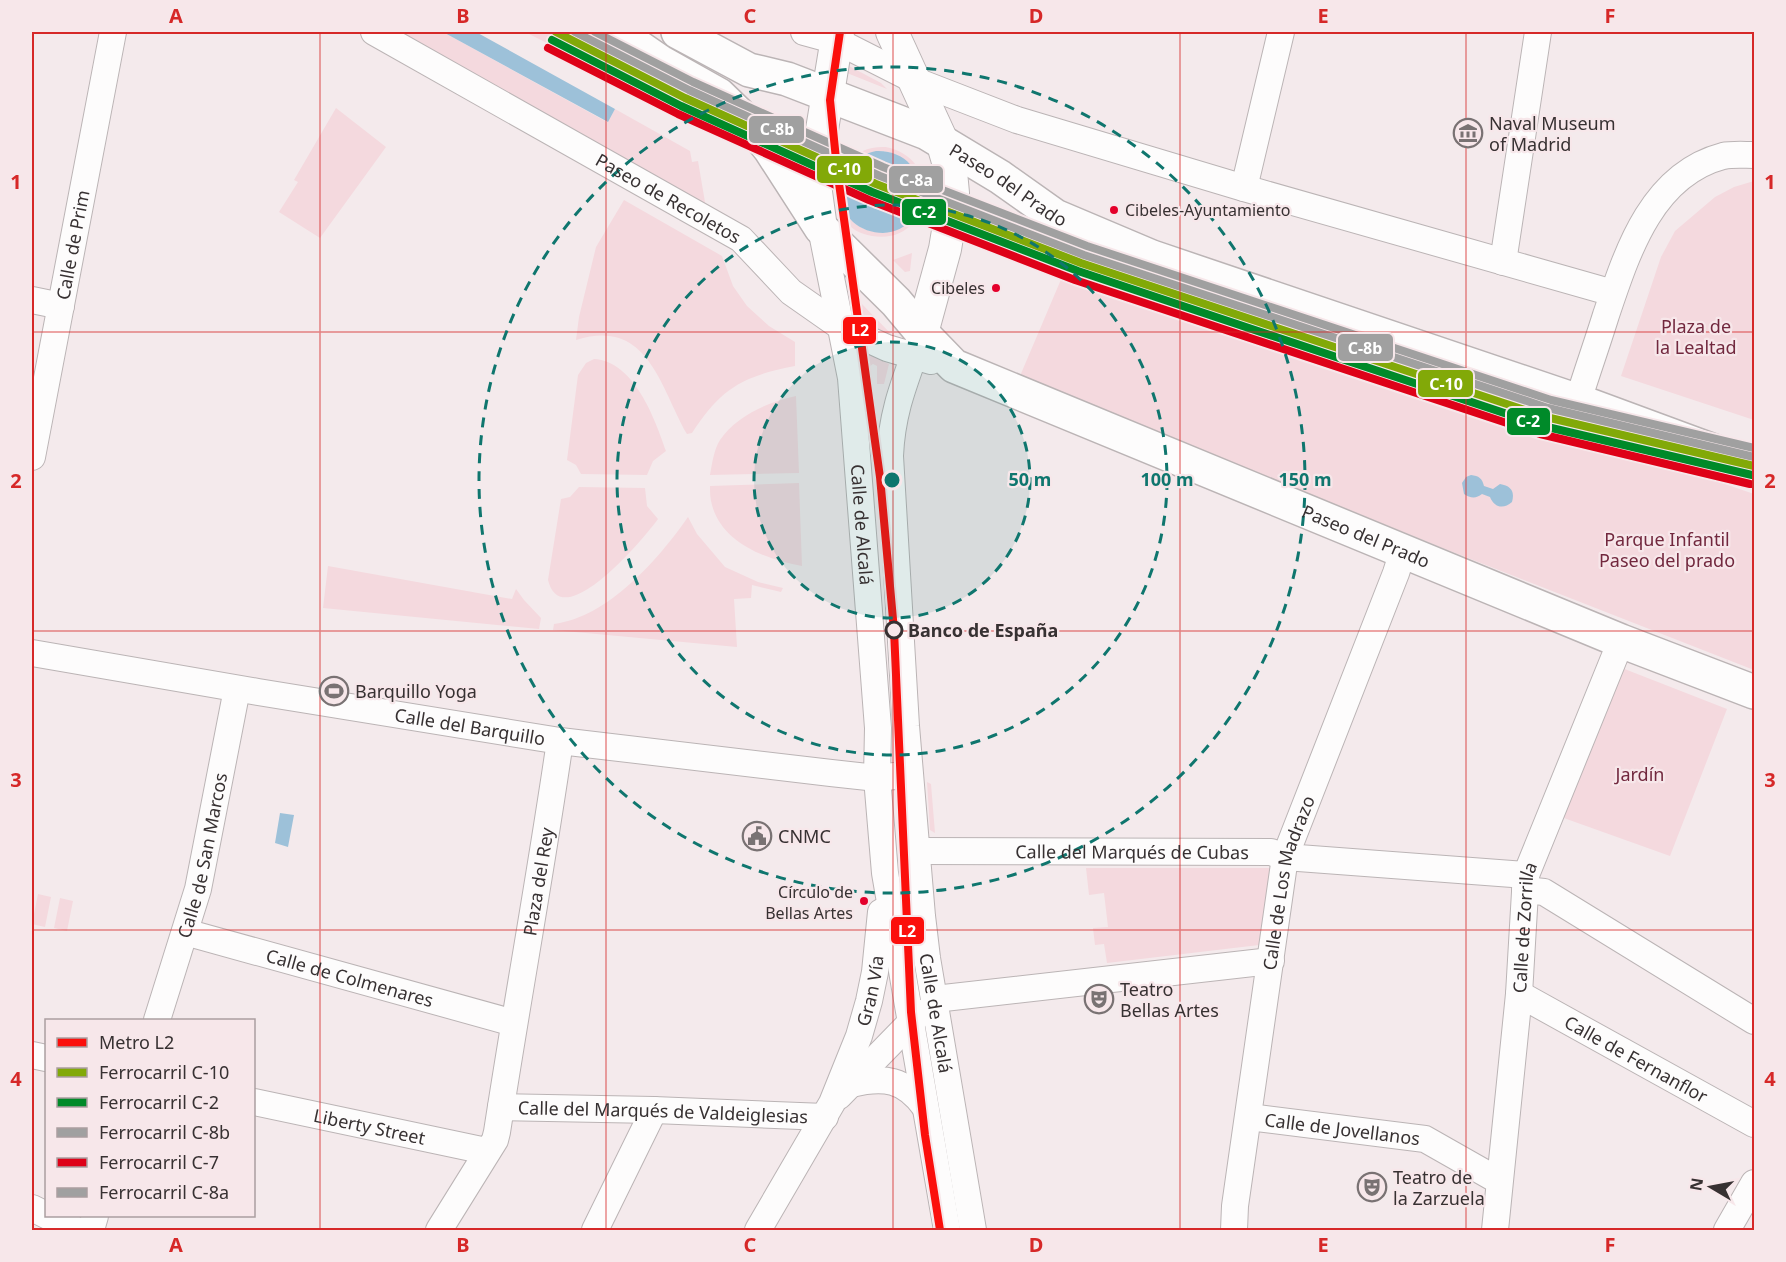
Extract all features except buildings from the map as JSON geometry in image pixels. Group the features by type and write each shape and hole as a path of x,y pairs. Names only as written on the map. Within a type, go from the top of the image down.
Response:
{"highway":[{"path":"617,32 662,63 726,101 770,149 821,228"},
{"path":"678,32 749,70 787,79 827,95"},
{"name":"Paseo del Prado","path":"827,95 927,133 1000,177 1055,216 1152,257 1578,401 1755,466"},
{"name":"Paseo del Prado","path":"821,228 896,302 918,345 954,366 1622,641 1755,692"}],"main road":[{"path":"892,32 942,141 951,172 953,193 938,276 918,345"},
{"path":"821,228 815,185 827,95 838,36"}],"street":[{"name":"Calle de Prim","path":"32,457 113,32"},
{"name":"Paseo de Recoletos","path":"374,32 741,239 791,292 841,327 887,348 918,345"},
{"path":"804,32 838,36 916,81 1017,120 1244,188 1613,293"},
{"path":"1244,188 1281,32"},
{"path":"1503,262 1538,32"},
{"path":"1578,401 1613,293 1635,237 1657,201 1689,172 1724,156 1755,135"},
{"path":"1724,156 1755,155"},
{"name":"Calle de Alcalá","path":"821,228 852,378 878,728 877,778 885,873 947,1230"},
{"path":"32,300 61,306"},
{"name":"Calle de Alcalá","path":"918,345 895,410 890,456 910,774 927,958 973,1230"},
{"name":"Calle de Los Madrazo","path":"1234,1230 1235,1206 1285,857 1403,551"},
{"name":"Calle de Zorrilla","path":"1495,1230 1519,994 1525,883 1622,641"},
{"name":"Calle del Barquillo","path":"32,653 237,689 560,741 877,778 910,774"},
{"name":"Calle de San Marcos","path":"157,1019 198,889 237,689"},
{"name":"Plaza del Rey","path":"439,1230 486,1151 495,1140 560,741"},
{"name":"Calle del Marqués de Cubas","path":"916,851 1271,852 1285,857 1525,883 1544,892 1755,1021"},
{"name":"Gran Vía","path":"758,1230 771,1219 829,1110 859,1036 875,972 885,873"},
{"name":"Calle de Colmenares","path":"185,932 514,1023"},
{"path":"935,999 1271,961"},
{"name":"Calle de Fernanflor","path":"1519,994 1755,1124"},
{"name":"Gran Vía","path":"829,1110 910,1021 935,999"},
{"path":"851,1084 868,1080 892,1082 904,1086 926,1107"},
{"name":"Liberty Street","path":"255,1102 486,1151"},
{"name":"Calle del Marqués de Valdeiglesias","path":"501,1107 829,1110"},
{"path":"595,1230 654,1110"},
{"name":"Calle de Jovellanos","path":"1249,1117 1425,1139 1499,1181"},
{"path":"1727,1230 1755,1183"},
{"path":"50,1217 76,1230"}],"green space":[{"path":"396,32 443,32 607,122 615,109 690,151 692,162 698,161 706,208"},
{"path":"525,32 589,32 619,58 640,70 630,87 587,69 587,63"},
{"path":"849,66 881,83 887,89 847,73"},
{"path":"336,108 386,147 320,238 279,212 298,182 294,180"},
{"path":"886,147 905,155 918,168 924,184 924,200 918,216 908,228 892,236 872,236 854,229 843,218 837,203 836,187 841,171 851,158 866,150","holes":["882,151 907,162 918,176 921,184 919,203 910,220 897,229 882,232 867,230 854,223 844,211 839,197 842,179 849,166 859,157"]},
{"name":"Plaza de la Lealtad","path":"1754,181 1754,420 1621,376 1661,257 1675,231 1715,197 1734,187"},
{"path":"624,200 722,256 733,286 747,306 769,326 795,342 795,366 761,374 735,386 713,405 692,433 687,434 659,378 636,347 620,338 600,336 576,340 579,317 596,247"},
{"path":"912,253 910,271 905,272 893,260"},
{"name":"Parque Infantil Paseo del prado","path":"1065,270 1147,301 1164,293 1177,296 1754,494 1754,670 1440,547 1020,376"},
{"path":"857,301 893,336 891,341 859,320"},
{"path":"863,352 889,364 884,384 877,384 877,366 873,364 870,366 870,384 865,383"},
{"path":"594,359 608,362 621,370 641,394 656,423 666,451 653,461 647,475 581,474 576,465 567,460 578,375 586,363"},
{"path":"796,396 799,473 710,475 718,444 735,423 765,406"},
{"path":"799,483 802,566 761,554 736,539 725,530 711,503 710,486"},
{"path":"579,487 645,488 647,506 658,519 603,578 586,590 569,597 556,594 548,580 561,499 570,497"},
{"path":"688,517 697,534 725,567 758,582 783,588 781,592 752,585 751,598 734,599 737,647 553,630 554,624 574,619 594,610 630,584 662,551"},
{"path":"328,566 512,599 516,589 541,618 539,629 323,608"},
{"name":"Jardín","path":"1622,668 1727,709 1670,856 1561,817"},
{"path":"927,782 931,784 935,833 930,830"},
{"path":"1086,868 1270,868 1259,945 1107,963 1104,944 1095,945 1093,928 1108,927 1104,893 1089,895"},
{"path":"38,894 51,897 45,927 32,924"},
{"path":"60,898 73,901 67,931 54,928"}],"water":[{"path":"443,32 476,32 615,109 608,122"},
{"path":"876,151 895,154 909,163 917,175 921,190 919,205 912,219 900,229 883,233 863,229 845,212 841,201 842,180 847,170 864,155","holes":["880,174 890,179 893,188 890,205 884,211 873,208 869,195 872,178"]},
{"path":"1471,475 1480,478 1484,486 1493,489 1500,484 1507,486 1513,495 1512,502 1499,506 1490,497 1482,494 1473,497 1464,494 1462,483 1466,477"},
{"path":"280,813 294,815 288,847 275,843"}],"metro line":[{"name":"L2","path":"840,32 830,100 837,169 880,477 894,630 911,1012 925,1135 940,1230"}],"rail line":[{"name":"C-10","path":"556,32 685,98 876,184 1081,263 1546,417 1754,466"},
{"name":"C-8b","path":"575,32 689,90 880,176 1084,255 1548,408 1754,457"},
{"name":"C-8a","path":"595,32 693,82 883,167 1087,246 1551,400 1754,448"},
{"name":"C-2","path":"552,40 681,106 872,192 1078,271 1543,426 1752,475"},
{"name":"C-7","path":"548,48 678,114 869,200 1075,280 1540,434 1750,484"}],"place":[{"name":"Naval Museum of Madrid","path":"1468,133"},
{"name":"Cibeles-Ayuntamiento","path":"1114,210"},
{"name":"Cibeles","path":"996,288"},
{"name":"Banco de España","path":"894,630"},
{"name":"Barquillo Yoga","path":"334,691"},
{"name":"CNMC","path":"757,836"},
{"name":"Círculo de Bellas Artes","path":"864,901"},
{"name":"Teatro Bellas Artes","path":"1099,999"},
{"name":"Teatro de la Zarzuela","path":"1372,1187"}]}
